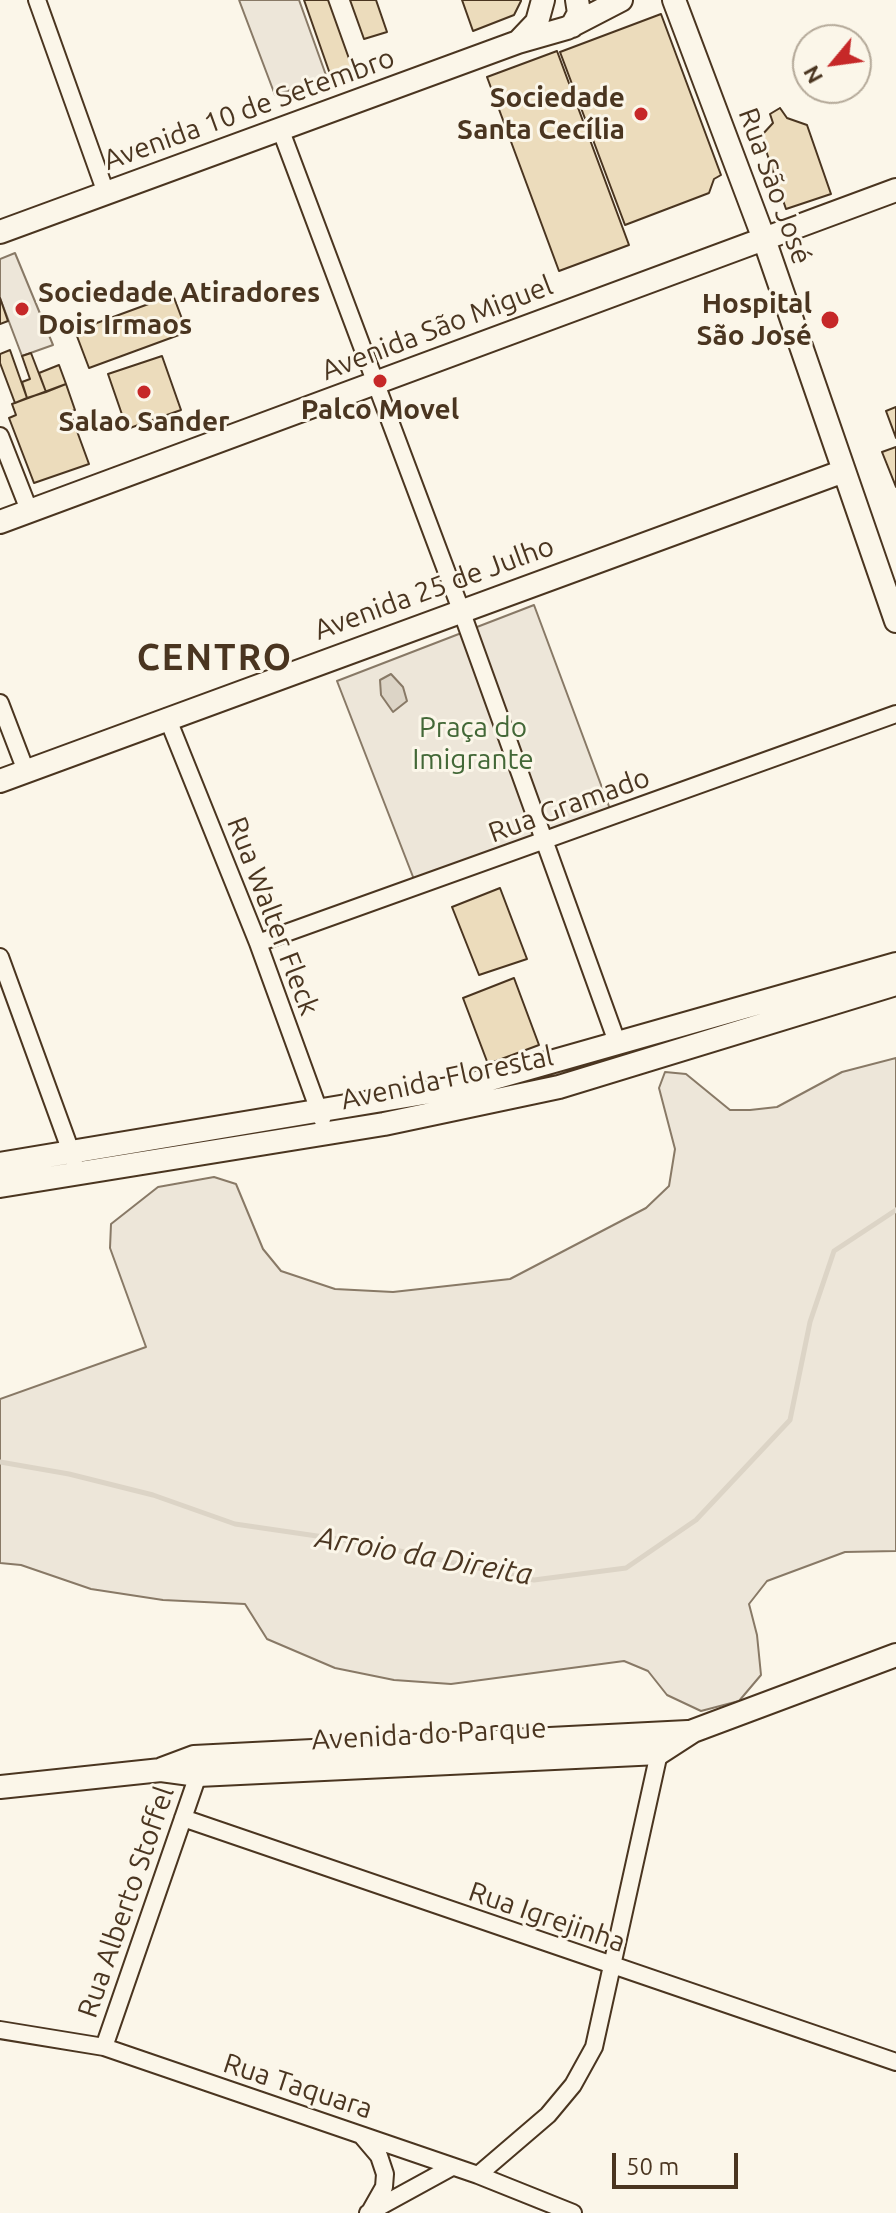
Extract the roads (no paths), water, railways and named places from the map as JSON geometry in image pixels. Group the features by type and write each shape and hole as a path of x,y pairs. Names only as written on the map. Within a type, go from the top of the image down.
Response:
{"main road":[{"path":"542,3 549,24 567,28 579,13 577,0"},
{"name":"Rua São José","path":"674,0 764,239 896,621"},
{"name":"Avenida 10 de Setembro","path":"0,232 518,42 567,28 609,1"},
{"path":"518,42 532,30 542,3"},
{"name":"Avenida São Miguel","path":"0,522 131,470 377,384 591,301 896,190"},
{"name":"Avenida 25 de Julho","path":"0,781 167,717 844,471"},
{"name":"Avenida Florestal","path":"0,1186 74,1162 466,1086 896,964"},
{"name":"Avenida Florestal","path":"0,1164 74,1162 328,1134 559,1087 896,984"},
{"name":"Avenida do Parque","path":"0,1787 161,1770 198,1775 659,1753 693,1731 896,1655"},
{"name":"Avenida do Parque","path":"161,1770 194,1757 693,1731"}],"street":[{"path":"37,0 106,193"},
{"path":"281,131 461,610 617,1042"},
{"path":"0,436 29,510"},
{"path":"0,703 26,771"},
{"name":"Rua Gramado","path":"258,943 896,714"},
{"name":"Rua Walter Fleck","path":"167,717 258,943 328,1134"},
{"path":"0,957 74,1162"},
{"path":"478,2175 522,2140 573,2085 594,2047 659,1753"},
{"name":"Rua Alberto Stoffel","path":"104,2047 198,1775"},
{"name":"Rua Igrejinha","path":"183,1818 896,2062"},
{"name":"Rua Taquara","path":"0,2030 104,2047 478,2175 573,2213"},
{"path":"360,2134 379,2156 385,2174 384,2187 369,2212"},
{"path":"369,2212 452,2167"}],"waterway":[{"name":"Arroio da Direita","path":"0,1462 69,1474 153,1495 235,1524 358,1542 534,1580 626,1568 696,1520 790,1420 810,1322 834,1251 896,1210"}],"place":[{"name":"Sociedade Santa Cecília","path":"641,114"},
{"name":"Sociedade Atiradores Dois Irmaos","path":"22,309"},
{"name":"Hospital São José","path":"830,320"},
{"name":"Palco Movel","path":"380,381"},
{"name":"Salao Sander","path":"144,392"}],"district":[{"name":"CENTRO","path":"215,658"}],"park label":[{"name":"Praça do Imigrante","path":"473,744"}]}
